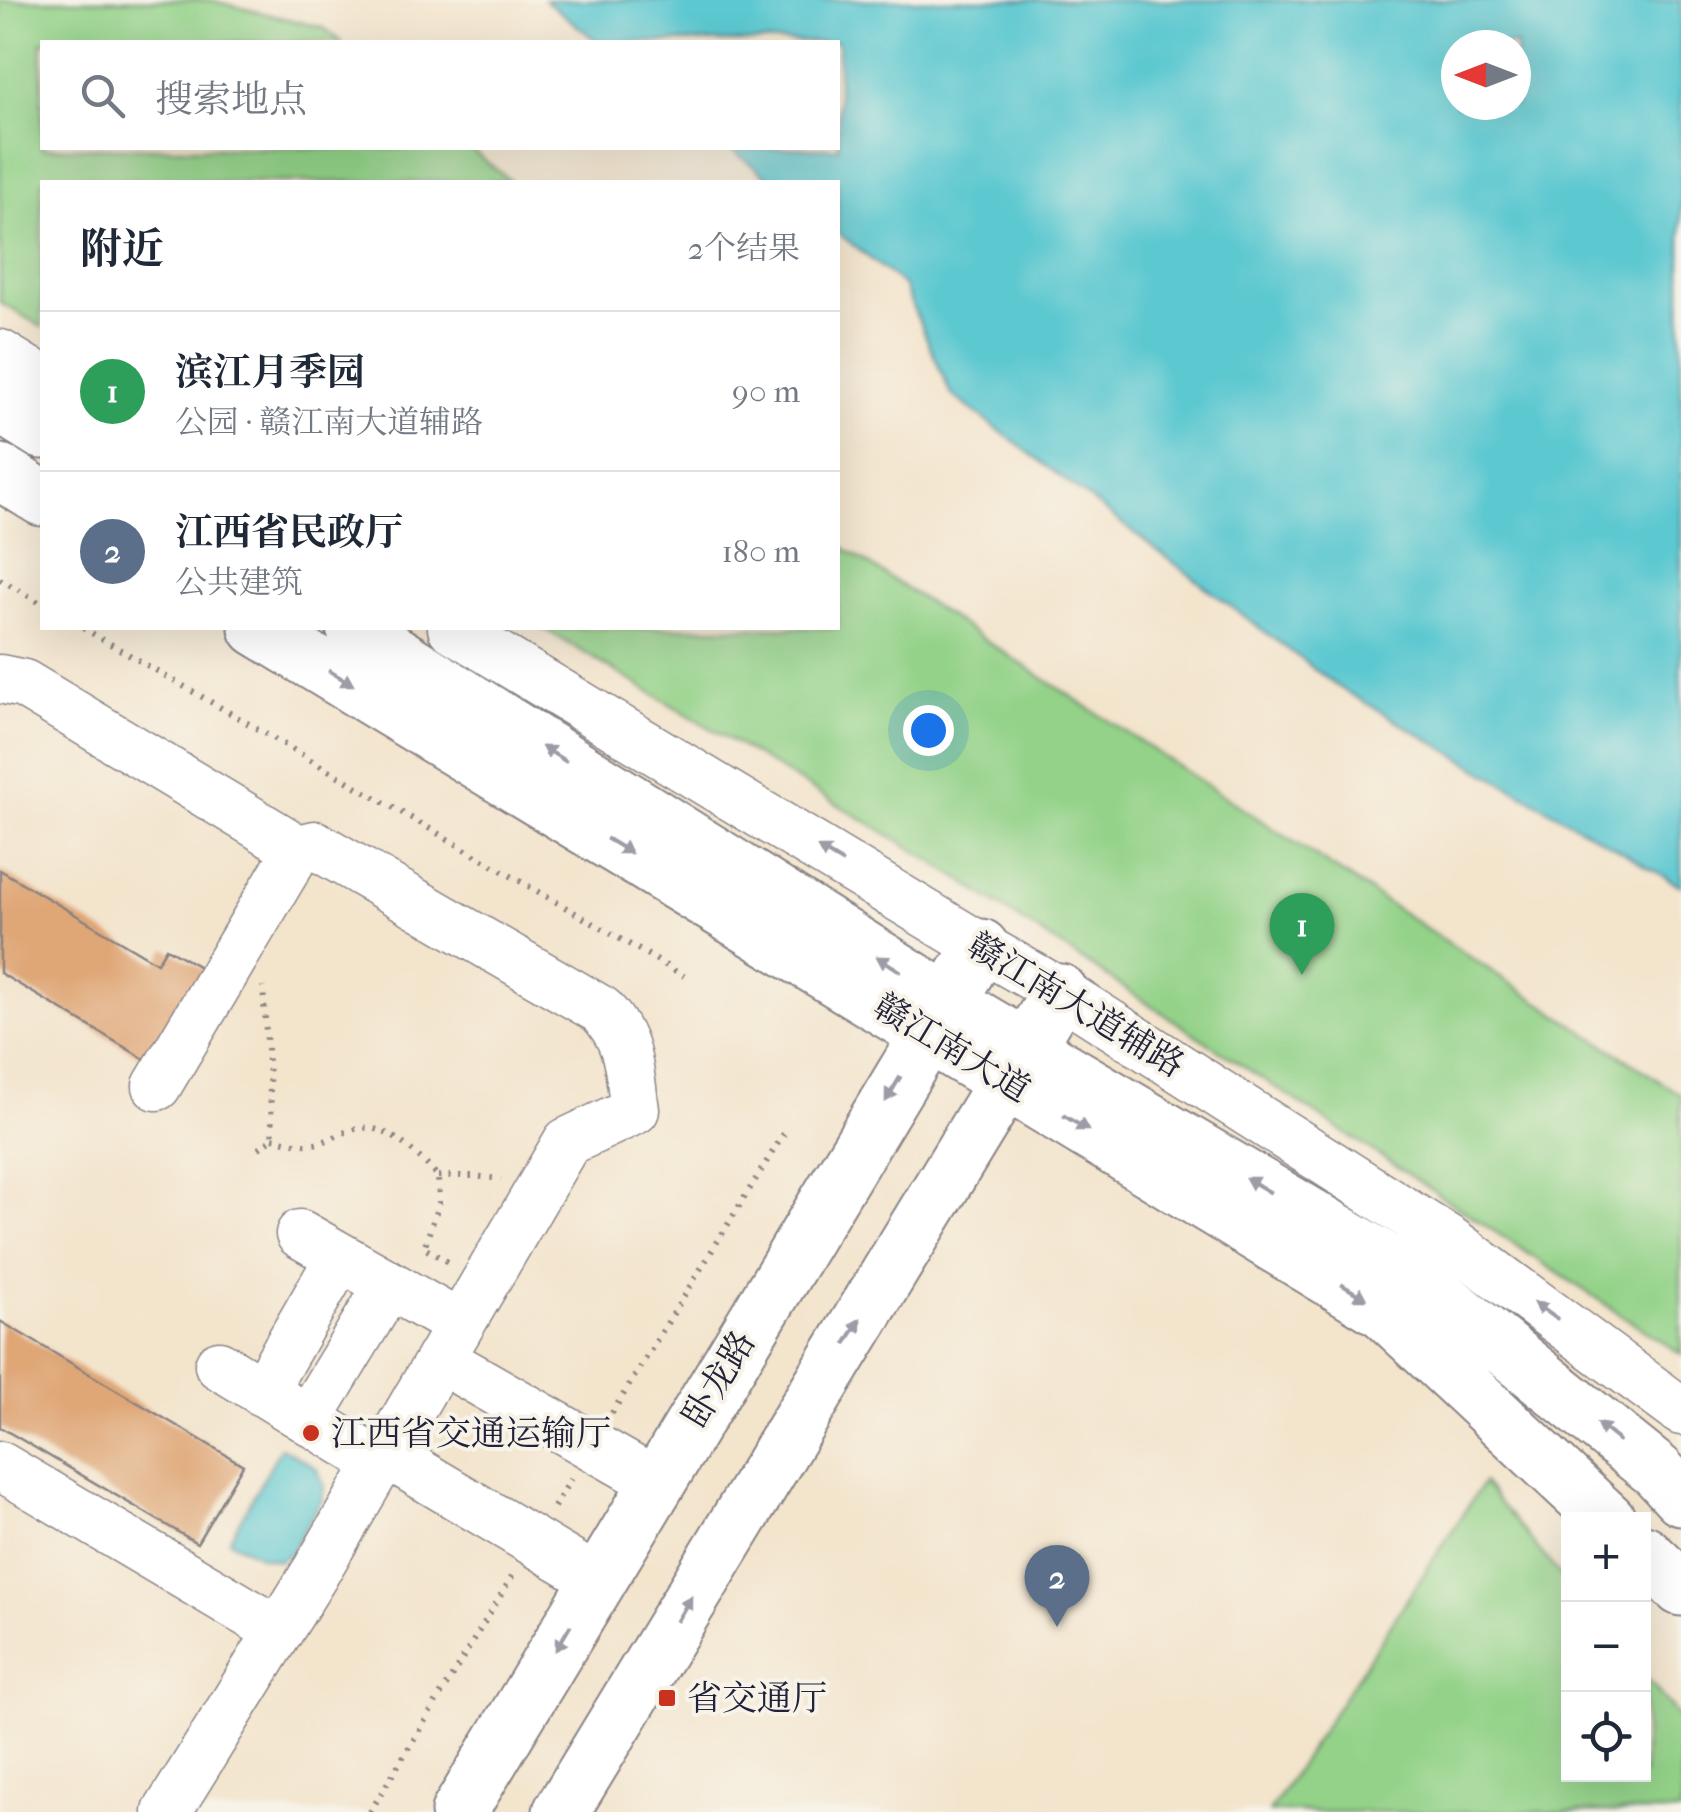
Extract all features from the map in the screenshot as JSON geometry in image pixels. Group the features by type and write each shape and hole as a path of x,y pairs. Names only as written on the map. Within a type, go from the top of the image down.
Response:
{"main road":[{"path":"0,406 40,430"},
{"name":"赣江南大道","path":"260,630 1016,1064 1422,1282 1657,1470 1681,1496"},
{"name":"赣江南大道","path":"357,630 937,1017"},
{"name":"卧龙路","path":"459,1812 981,947"},
{"path":"561,1812 1060,992"},
{"name":"赣江南大道","path":"1016,1064 1384,1311 1599,1512"},
{"path":"1651,1559 1681,1588"}],"street":[{"path":"0,354 40,379"},
{"name":"赣江南大道辅路","path":"455,630 1060,992 1452,1242 1681,1411"},
{"path":"0,679 24,684 298,848 315,845 601,1010 625,1044 635,1110 566,1142 279,1631 167,1812"},
{"path":"157,1086 298,848"},
{"path":"262,1392 320,1245 389,1285 450,1342 656,1483"},
{"path":"308,1419 389,1285"},
{"path":"219,1364 308,1419 598,1580"},
{"path":"0,1466 279,1631"}],"path":[{"path":"0,579 40,603"},
{"path":"86,630 684,976"},
{"path":"263,981 273,1138"},
{"path":"273,1138 317,1144 344,1131 370,1127 391,1135 438,1176 502,1179 535,1197"},
{"path":"259,1148 273,1138"},
{"path":"438,1176 439,1203 424,1248 484,1283"}],"green space":[{"path":"0,0 210,0 324,28 339,40 40,40 40,150 472,150 509,180 40,180 40,326 0,302"},
{"path":"840,545 1681,1095 1681,1354 924,856 546,630 840,630"},
{"path":"1483,1483 1561,1577 1561,1782 1651,1782 1651,1684 1681,1720 1681,1812 1269,1812"}],"water":[{"path":"545,0 1681,0 1681,886 1335,685 951,394 903,285 840,235 840,180 771,180 733,150 840,150 840,40 595,40"},
{"path":"281,1447 316,1468 324,1485 322,1499 290,1553 278,1561 261,1557 229,1540"}],"building":[{"path":"0,870 157,963 166,948 212,974 158,1067 0,973"},
{"path":"0,1321 243,1465 197,1543 0,1427"}],"place":[{"name":"滨江月季园","path":"1302,975"},
{"name":"江西省交通运输厅","path":"311,1433"},
{"name":"江西省民政厅","path":"1057,1627"},
{"name":"省交通厅","path":"667,1698"}]}
